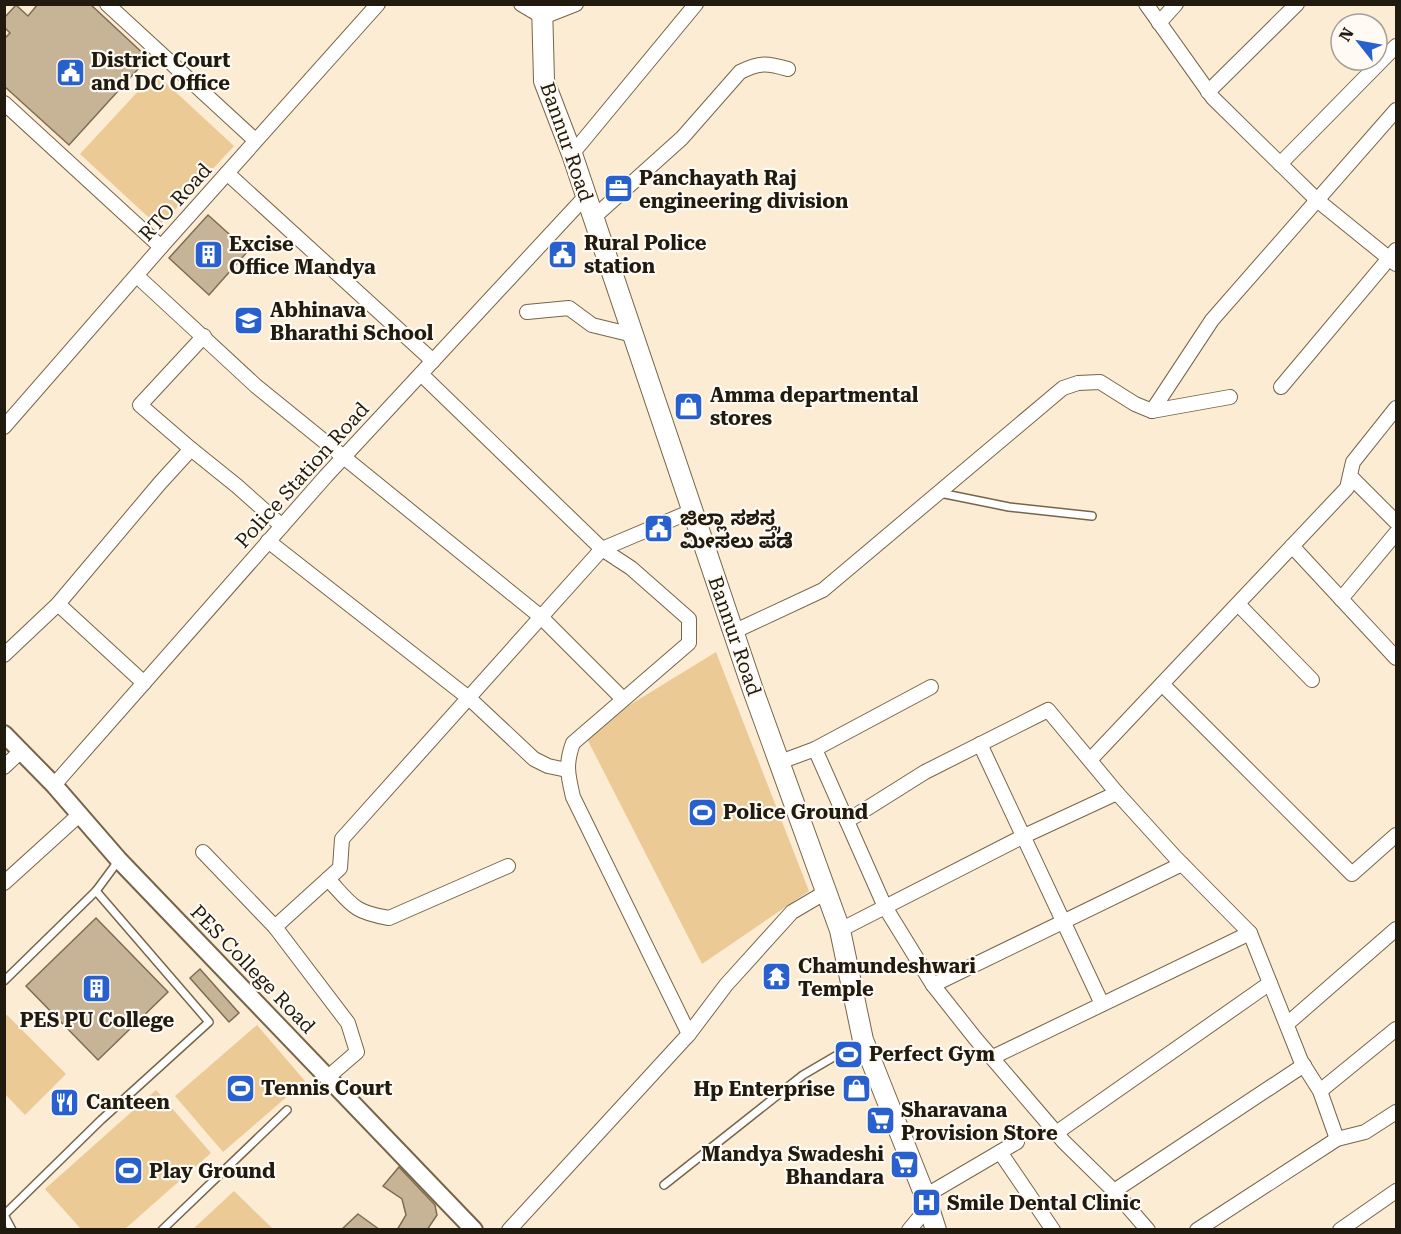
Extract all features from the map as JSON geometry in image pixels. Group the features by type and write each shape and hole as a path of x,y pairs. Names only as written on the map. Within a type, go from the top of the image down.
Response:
{"main road":[{"name":"Bannur Road","path":"543,11 544,81 572,154 733,632 840,930 863,1040 927,1201 936,1230"}],"street":[{"path":"107,4 255,140"},
{"name":"RTO Road","path":"4,427 255,140 378,4"},
{"path":"521,4 543,11 576,4"},
{"path":"572,154 696,4"},
{"path":"1146,4 1209,92 1317,200 1394,257 1281,387"},
{"path":"1159,23 1176,4"},
{"path":"1209,92 1297,4"},
{"path":"1280,164 1396,45"},
{"path":"593,218 682,138 740,72 752,66 767,63 788,69"},
{"path":"4,104 161,247"},
{"path":"1152,411 1212,320 1396,110"},
{"path":"227,173 433,361"},
{"name":"Police Station Road","path":"54,785 268,541 585,197"},
{"path":"136,276 256,386 345,456 541,618 623,699"},
{"path":"526,312 569,308 592,325 633,335"},
{"path":"204,336 140,405 282,526"},
{"path":"421,374 602,549 631,568 689,619 689,643 573,742 567,758 567,770 573,797 689,1034"},
{"path":"733,632 823,590 1063,388 1078,383 1100,382 1135,404 1152,411 1230,397"},
{"path":"1091,759 1347,488 1353,462 1396,408"},
{"path":"4,655 58,604 191,449"},
{"path":"1350,476 1396,522"},
{"path":"275,927 340,868 342,839 470,699 602,549 692,511"},
{"path":"1341,599 1396,533"},
{"path":"268,541 470,699 534,759 548,766 567,770"},
{"path":"1292,546 1396,658"},
{"path":"58,604 144,683"},
{"path":"1238,604 1312,680"},
{"path":"1162,684 1352,874 1396,835"},
{"path":"780,762 815,749 931,687"},
{"path":"847,821 926,772 1048,710 1117,793 1250,933 1304,1065 1320,1091 1337,1139"},
{"name":"PES College Road","path":"4,734 54,785 119,860 474,1230"},
{"path":"980,744 1102,1004"},
{"path":"815,749 885,908 933,985 1056,1133 1114,1191 1148,1230"},
{"path":"4,766 21,751"},
{"path":"840,930 1022,837 1117,793"},
{"path":"4,883 79,815"},
{"path":"203,852 275,927 348,1023 357,1052 328,1077"},
{"path":"933,985 1182,864"},
{"path":"328,879 355,908 368,915 389,918 508,867"},
{"path":"509,1230 689,1034 726,985 792,912 826,892"},
{"path":"1287,1024 1396,929"},
{"path":"993,1058 1250,933"},
{"path":"1056,1133 1270,983"},
{"path":"1320,1091 1395,1034"},
{"path":"1114,1191 1304,1065"},
{"path":"1197,1230 1337,1139 1365,1132 1396,1112"},
{"path":"909,1230 927,1201 1017,1142"},
{"path":"1000,1152 1053,1230"},
{"path":"1340,1230 1396,1191"}],"lane":[{"path":"939,492 1008,507 1092,516"},
{"path":"4,981 96,891 119,860"},
{"path":"12,1230 4,1215 102,1120 209,1022 96,891"},
{"path":"664,1185 803,1075 863,1040"},
{"path":"162,1230 286,1110"}],"shaded area":[{"path":"155,73 234,146 159,227 80,154"},
{"name":"Police Ground","path":"716,652 809,891 702,964 584,733"},
{"path":"7,1015 66,1074 25,1115 5,1094 4,1017"},
{"name":"Tennis Court","path":"257,1025 305,1081 223,1152 175,1096"},
{"name":"Play Ground","path":"156,1090 211,1153 125,1229 81,1229 45,1189"},
{"path":"234,1191 273,1229 193,1229"}],"building":[{"name":"District Court and DC Office","path":"38,4 90,4 148,58 69,145 4,86 4,39 10,33 4,27 4,18 16,5 28,16"},
{"name":"Excise Office Mandya","path":"208,215 248,251 209,295 169,258"},
{"name":"PES PU College","path":"96,918 168,992 98,1060 26,986"},
{"path":"200,969 239,1013 229,1022 190,978"},
{"path":"399,1167 435,1205 437,1215 427,1230 397,1230 406,1215 402,1199 383,1186"},
{"path":"358,1214 380,1230 341,1230"}],"place":[{"name":"District Court and DC Office","path":"70,72"},
{"name":"Panchayath Raj engineering division","path":"618,189"},
{"name":"Rural Police station","path":"563,254"},
{"name":"Excise Office Mandya","path":"208,255"},
{"name":"Abhinava Bharathi School","path":"249,321"},
{"name":"Amma departmental stores","path":"689,407"},
{"name":"ಜಿಲ್ಲಾ ಸಶಸ್ತ್ರ ಮೀಸಲು ಪಡೆ","path":"659,529"},
{"name":"Police Ground","path":"702,812"},
{"name":"Chamundeshwari Temple","path":"777,977"},
{"name":"PES PU College","path":"97,989"},
{"name":"Perfect Gym","path":"848,1054"},
{"name":"Tennis Court","path":"240,1088"},
{"name":"Hp Enterprise","path":"856,1089"},
{"name":"Canteen","path":"65,1102"},
{"name":"Sharavana Provision Store","path":"880,1121"},
{"name":"Mandya Swadeshi Bhandara","path":"905,1165"},
{"name":"Play Ground","path":"128,1171"},
{"name":"Smile Dental Clinic","path":"926,1203"}]}
